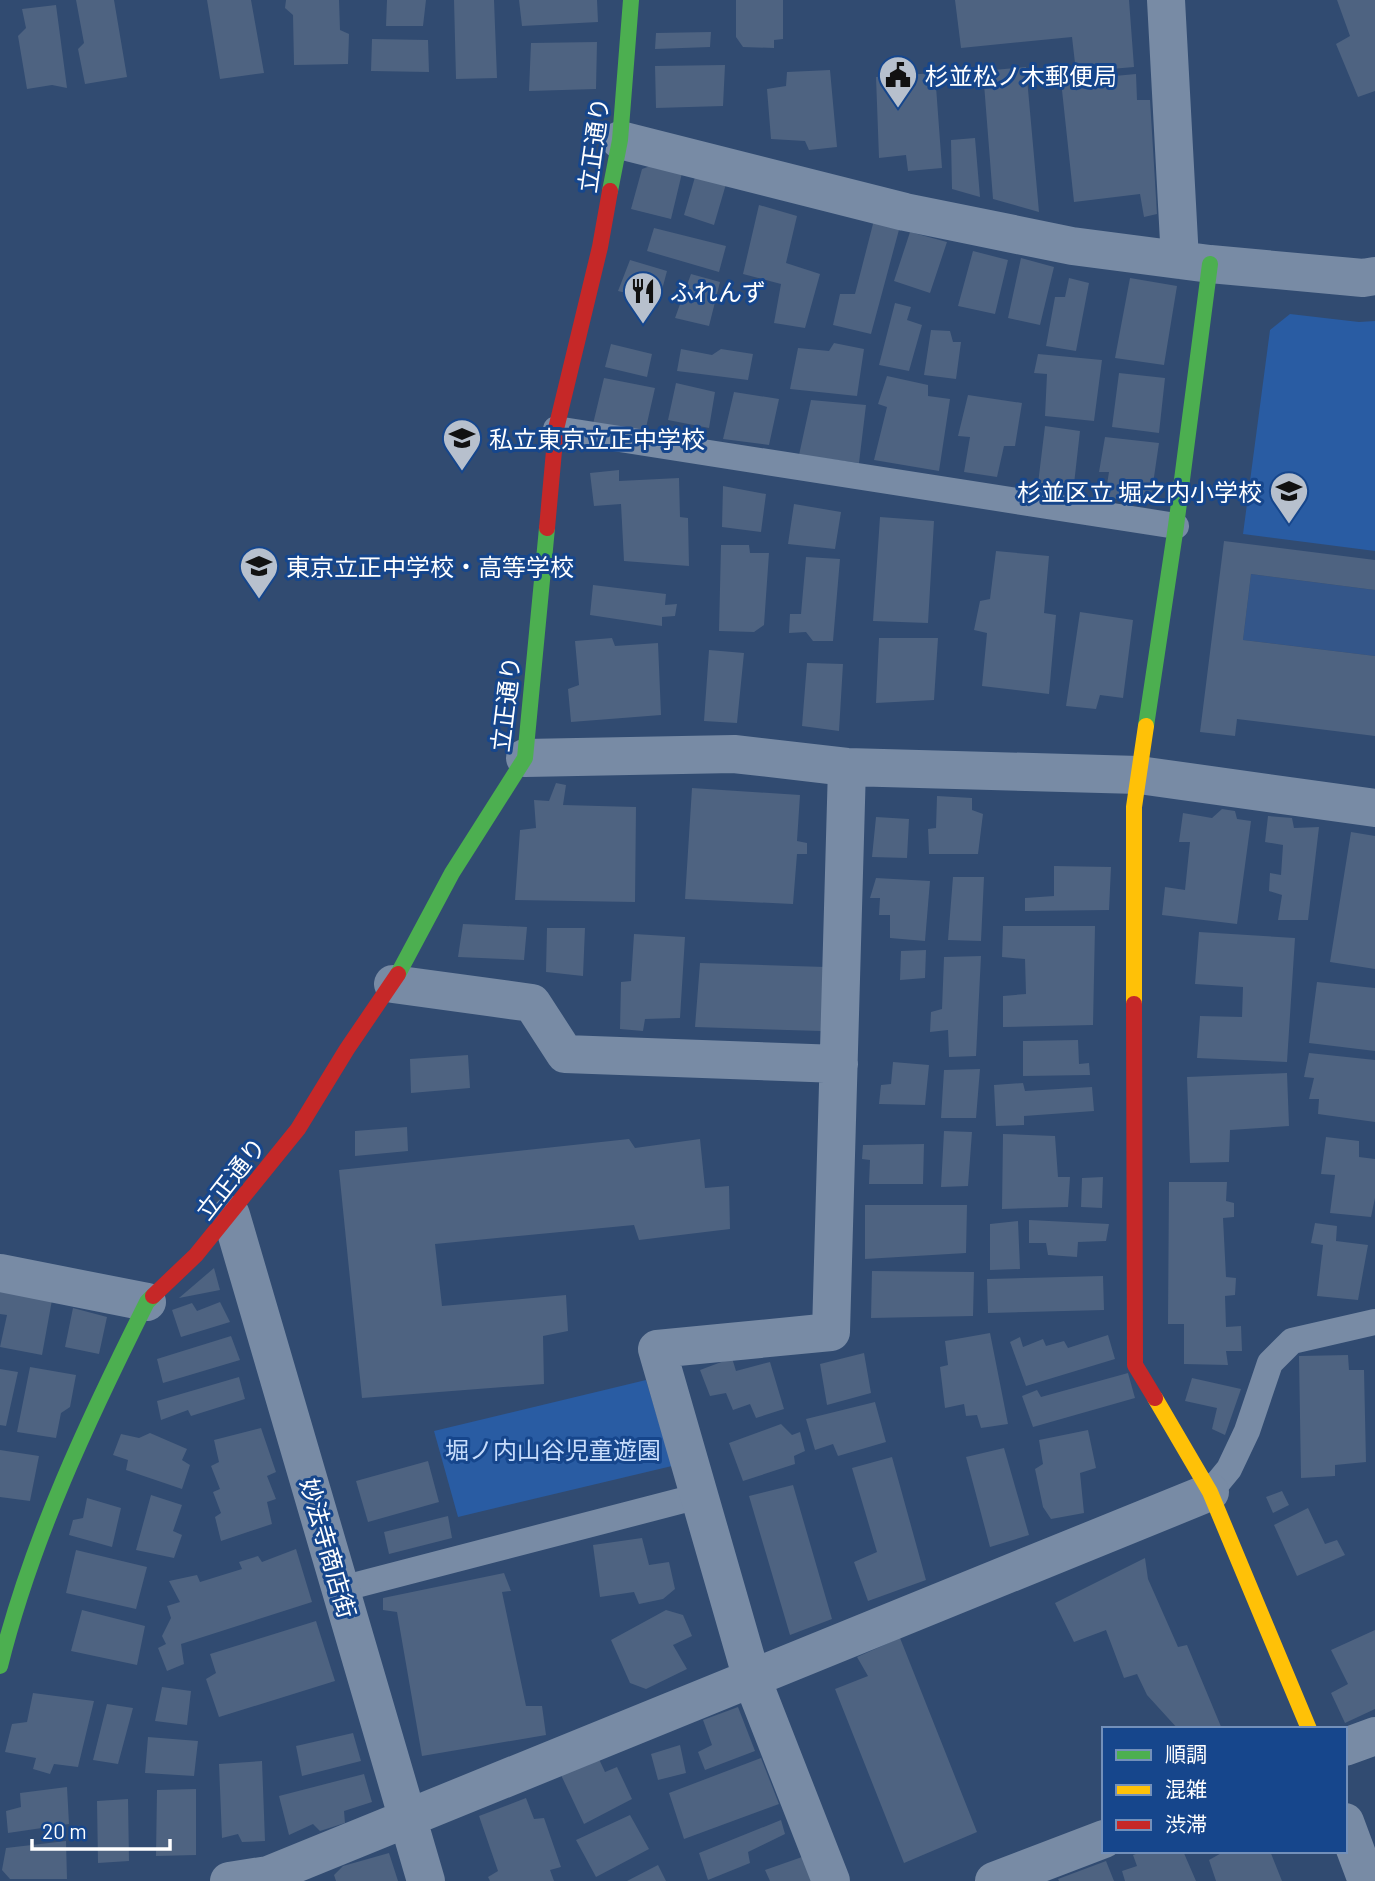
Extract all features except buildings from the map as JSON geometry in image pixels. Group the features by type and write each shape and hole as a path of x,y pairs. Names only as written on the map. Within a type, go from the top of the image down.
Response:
{"street":[{"name":"立正通り","path":"0,1666 14,1609 49,1510 99,1397 146,1303 196,1255 231,1215 298,1129 347,1049 393,984 452,873 525,758 556,429 600,247 621,140 631,0"},
{"path":"1166,0 1195,262 1176,526 1134,807 1135,1364 1210,1492 1308,1727"},
{"path":"621,140 905,212 1072,246 1195,262 1363,278 1375,276"},
{"path":"525,758 734,754 847,766 1139,775 1375,808"},
{"path":"831,1881 752,1679 657,1349 831,1332 847,766"},
{"path":"393,984 532,1003 565,1054 839,1064"},
{"name":"妙法寺商店街","path":"231,1215 426,1881"},
{"path":"0,1273 146,1303"},
{"path":"229,1881 268,1875 1210,1492"},
{"path":"1347,1746 1375,1736"},
{"path":"1347,1827 1367,1881"},
{"path":"994,1881 1102,1840"}],"lane":[{"path":"556,429 1176,526"},
{"path":"1210,1492 1229,1469 1247,1431 1270,1363 1292,1341 1375,1322"},
{"path":"341,1589 699,1496"}],"green space":[{"path":"1290,314 1359,322 1375,321 1375,551 1243,534 1270,330"},
{"name":"堀ノ内山谷児童遊園","path":"646,1380 672,1466 458,1517 434,1431"}],"shaded area":[{"path":"1251,574 1375,590 1375,656 1243,640"}],"traffic: fast":[{"path":"610,191 620,140 631,0"},
{"path":"1146,726 1176,526 1210,264"},
{"path":"398,974 452,873 525,758 547,528"},
{"path":"0,1666 28,1572 63,1480 125,1346 147,1302 153,1296"}],"traffic: slow":[{"path":"1134,1004 1134,807 1146,726"},
{"path":"1155,1398 1210,1492 1308,1727"}],"traffic: jam":[{"path":"547,528 556,429 600,247 610,191"},
{"path":"153,1296 196,1255 298,1129 347,1049 398,974"},
{"path":"1134,1004 1135,1365 1155,1398"}],"place":[{"name":"杉並松ノ木郵便局","path":"898,109"},
{"name":"ふれんず","path":"643,325"},
{"name":"私立東京立正中学校","path":"462,472"},
{"name":"杉並区立 堀之内小学校","path":"1289,525"},
{"name":"東京立正中学校・高等学校","path":"259,600"}]}
